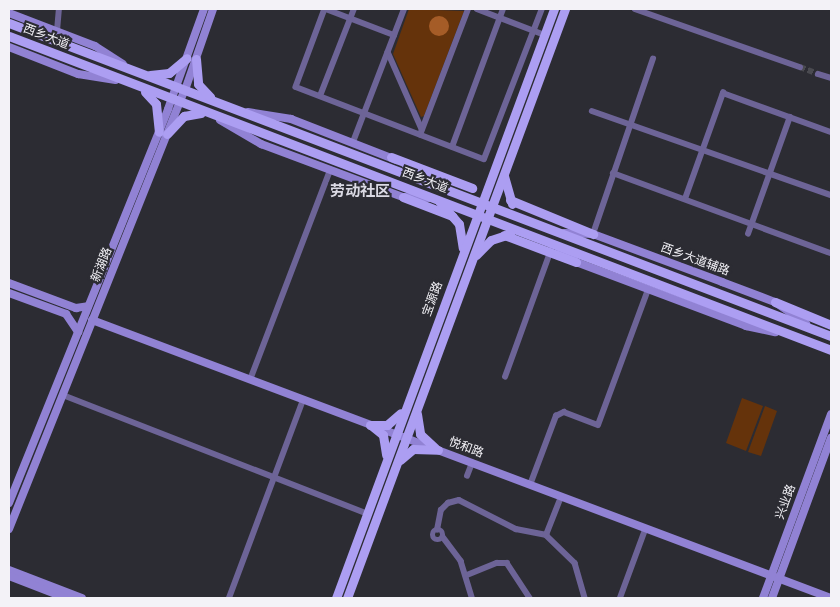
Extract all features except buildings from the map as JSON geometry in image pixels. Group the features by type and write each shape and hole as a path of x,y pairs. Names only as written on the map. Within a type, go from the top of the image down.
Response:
{"main road":[{"name":"宝源路","path":"336,598 554,9"},
{"name":"宝源路","path":"347,598 565,9"},
{"name":"西乡大道","path":"9,24 438,185 829,335"},
{"name":"西乡大道","path":"9,36 209,114 531,235 552,248 795,336 828,350"},
{"path":"137,72 169,73 191,59 198,84 216,102"},
{"path":"139,87 156,104 163,133 184,116 209,114"},
{"path":"391,157 472,188"},
{"path":"499,158 501,165 508,162"},
{"path":"503,174 510,200 517,210 533,222"},
{"path":"438,185 472,188 491,178"},
{"path":"403,197 455,218"},
{"path":"435,198 455,218 463,240 460,261"},
{"path":"510,200 593,234"},
{"path":"504,235 552,248 576,262"},
{"path":"470,264 484,245 504,235 531,235"},
{"path":"776,302 831,325"},
{"path":"370,425 383,426 393,422 409,397"},
{"path":"418,404 420,434 438,450"},
{"path":"370,425 385,440 385,463"},
{"path":"394,472 404,455 413,449 438,450"}],"street":[{"path":"57,31 59,9"},
{"name":"新湖路","path":"9,529 63,395 181,89 204,9"},
{"name":"新湖路","path":"191,59 213,9"},
{"path":"394,35 326,9 296,86 365,113 421,132 484,160 542,9"},
{"path":"320,96 354,9"},
{"path":"353,142 404,9"},
{"path":"421,132 468,9"},
{"path":"477,9 545,35"},
{"path":"452,147 503,9"},
{"path":"635,9 800,67"},
{"path":"9,13 95,46 137,72"},
{"path":"9,47 78,74 123,81"},
{"path":"388,52 421,132"},
{"path":"593,234 653,59"},
{"path":"818,74 831,78"},
{"path":"685,199 723,93 831,132"},
{"path":"236,110 291,119 353,142 391,157 438,185"},
{"path":"592,110 831,195"},
{"path":"209,114 261,144 330,170 403,197 435,198"},
{"path":"748,234 790,118"},
{"name":"新湖路","path":"9,503 88,306 163,133"},
{"path":"250,380 330,170"},
{"path":"614,173 831,253"},
{"name":"西乡大道辅路","path":"564,233 593,234 776,302 811,329"},
{"path":"506,377 552,248"},
{"path":"576,262 746,326 795,336"},
{"path":"9,283 76,308 88,306"},
{"path":"530,485 556,416 564,412 598,425 648,290"},
{"path":"9,293 66,314 78,332"},
{"name":"悦和路","path":"92,320 831,598"},
{"path":"63,395 366,513"},
{"path":"229,598 303,400"},
{"name":"兴业路","path":"772,598 775,577 831,414"},
{"name":"兴业路","path":"763,598 775,577 831,438"},
{"path":"467,476 472,463"},
{"path":"546,535 561,497"},
{"path":"472,598 467,575 461,561 443,537 442,531 437,530 441,510 448,503 459,500 516,529 546,535 575,563 585,598"},
{"path":"620,598 646,530"},
{"path":"467,575 497,563 507,563 530,598"},
{"path":"9,565 11,575"},
{"path":"11,575 66,598"},
{"path":"11,575 82,598"}],"shaded area":[{"path":"409,9 464,11 424,116 421,117 393,54"},
{"path":"439,16 446,19 449,26 446,33 439,36 432,33 429,26 432,19"},
{"path":"742,398 763,406 746,451 726,443"},
{"path":"765,406 777,411 761,456 748,452"}],"tunnel":[{"path":"800,67 818,74"}],"district":[{"name":"劳动社区","path":"360,192"}]}
